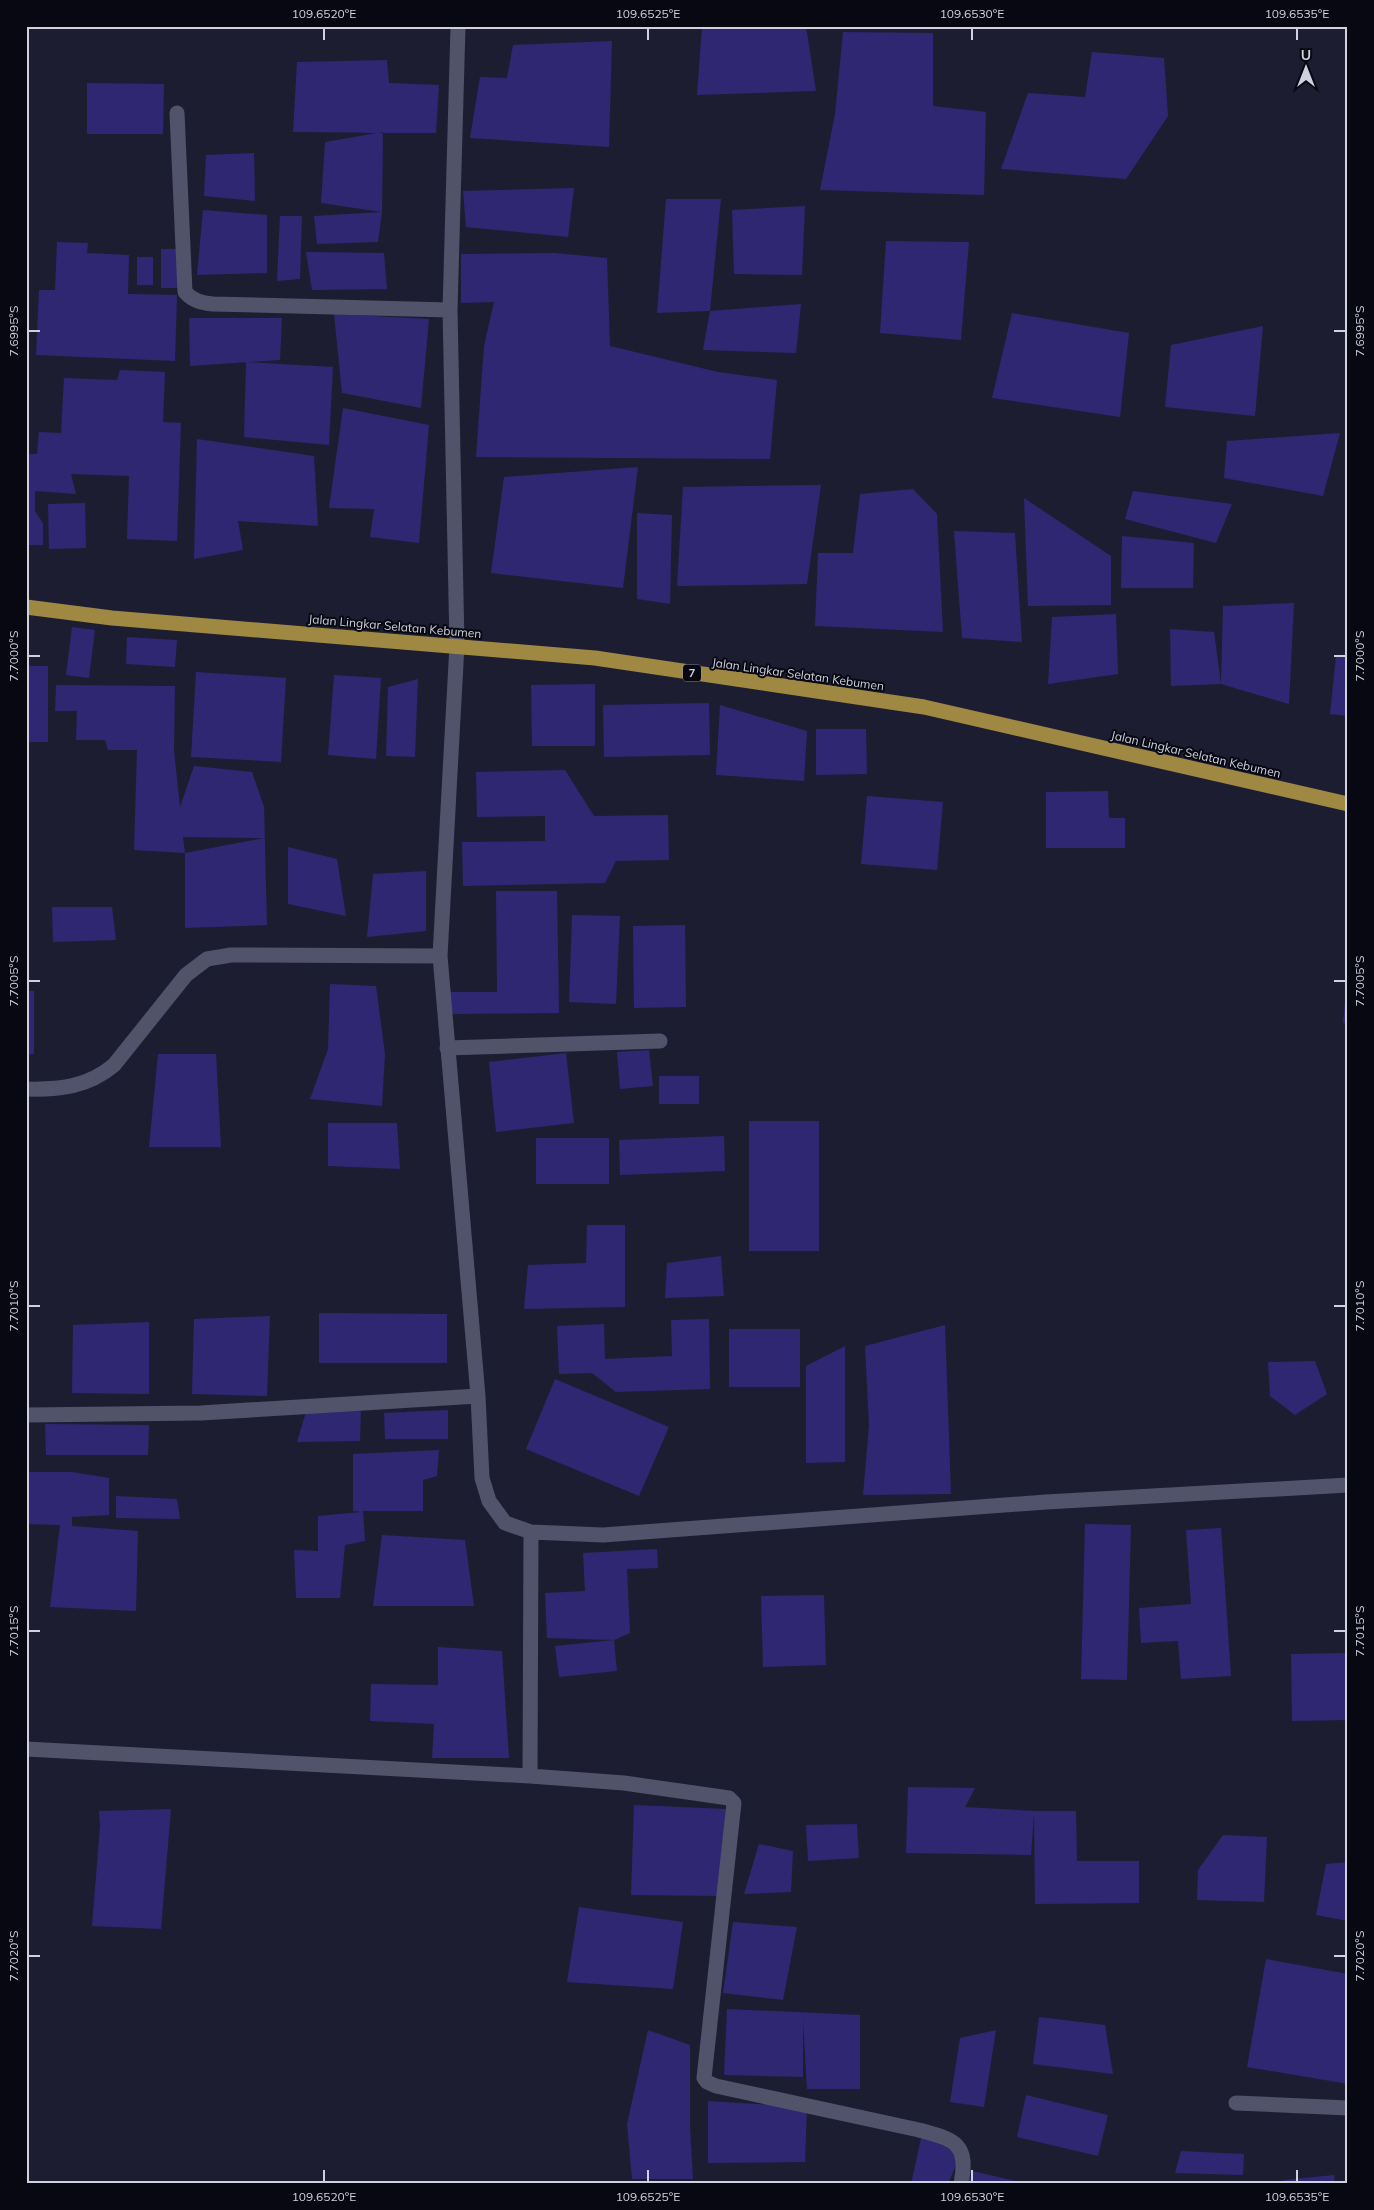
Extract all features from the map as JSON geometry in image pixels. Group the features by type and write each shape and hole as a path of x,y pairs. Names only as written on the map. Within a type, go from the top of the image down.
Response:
{"highway":[{"name":"Jalan Lingkar Selatan Kebumen","path":"26,607 112,618 457,645 595,658 924,707 1348,804"}],"street":[{"path":"458,26 450,310 457,645 440,956 478,1396 482,1478 489,1501 505,1522 532,1532 604,1535 1046,1502 1348,1485"},
{"path":"177,113 185,292 188,296 201,303 213,304 450,310"},
{"path":"26,1089 57,1089 75,1086 103,1074 114,1065 186,975 207,960 230,955 440,956"},
{"path":"447,1048 660,1041"},
{"path":"26,1415 201,1413 478,1396"},
{"path":"530,1776 532,1532"},
{"path":"26,1749 530,1776 624,1783 732,1800 734,1811 704,2078 707,2082 716,2086 919,2130 949,2140 958,2147 963,2155 964,2168 961,2184"},
{"path":"1236,2103 1348,2108"}],"building":[{"path":"702,26 806,26 816,91 697,95"},
{"path":"843,32 933,33 933,106 986,112 984,195 820,190 835,114"},
{"path":"612,41 609,147 470,138 480,77 507,78 513,45"},
{"path":"1092,52 1164,58 1168,116 1126,179 1001,169 1028,93 1085,97"},
{"path":"387,60 389,83 439,85 436,133 293,132 297,62"},
{"path":"87,83 164,84 163,134 87,134"},
{"path":"383,132 382,212 321,203 325,142"},
{"path":"254,153 255,201 204,196 206,155"},
{"path":"574,188 568,237 466,227 463,191"},
{"path":"666,199 721,199 710,311 657,313"},
{"path":"805,206 802,275 734,274 732,210"},
{"path":"203,210 267,215 267,273 197,275"},
{"path":"382,212 378,242 317,244 314,216"},
{"path":"280,216 302,216 300,279 277,281"},
{"path":"886,241 969,242 961,340 880,333"},
{"path":"57,242 88,243 87,253 129,255 128,294 177,295 175,361 36,355 39,290 55,290"},
{"path":"161,249 179,249 178,288 161,288"},
{"path":"306,252 384,253 387,289 312,290"},
{"path":"555,253 607,258 610,346 718,372 777,380 770,459 476,457 484,346 494,302 461,303 461,254"},
{"path":"137,257 153,257 153,285 137,285"},
{"path":"801,304 796,353 703,350 710,311"},
{"path":"1012,313 1129,333 1120,417 992,398"},
{"path":"334,314 429,319 421,408 342,393"},
{"path":"189,318 282,318 280,360 190,366"},
{"path":"1263,326 1255,416 1165,407 1171,345"},
{"path":"246,362 333,367 329,445 244,437"},
{"path":"120,370 165,372 163,422 181,423 177,541 127,539 129,476 71,474 76,494 35,491 35,511 43,523 43,545 26,545 26,454 37,454 39,432 61,433 64,378 117,380"},
{"path":"343,408 429,425 419,543 370,537 374,509 329,508"},
{"path":"1340,433 1323,496 1224,478 1227,441"},
{"path":"197,439 314,456 318,526 238,521 243,550 194,559"},
{"path":"638,467 623,588 491,573 504,477"},
{"path":"821,485 807,584 677,586 683,487"},
{"path":"913,489 937,514 943,632 815,626 818,553 853,553 860,494"},
{"path":"1133,491 1232,504 1216,543 1125,519"},
{"path":"1024,498 1111,556 1111,605 1028,606"},
{"path":"85,503 86,548 49,549 48,504"},
{"path":"637,513 672,515 670,604 637,599"},
{"path":"954,531 1015,533 1022,642 962,638"},
{"path":"1122,536 1194,543 1193,588 1121,588"},
{"path":"1294,603 1289,704 1221,684 1223,606"},
{"path":"1116,614 1118,674 1048,684 1052,617"},
{"path":"72,627 95,630 89,678 66,675"},
{"path":"1170,629 1214,632 1221,684 1171,686"},
{"path":"127,637 177,640 175,667 126,664"},
{"path":"1336,656 1348,657 1348,716 1330,714"},
{"path":"26,666 48,666 48,742 26,742"},
{"path":"196,672 286,678 281,762 191,757"},
{"path":"334,675 381,678 376,759 328,755"},
{"path":"418,679 415,757 386,756 388,687"},
{"path":"595,684 595,746 532,746 531,685"},
{"path":"56,685 175,686 174,751 180,807 194,766 252,772 264,807 267,925 185,928 185,853 134,850 137,750 108,750 105,740 76,740 77,711 55,711","holes":["183,837 264,838 185,853"]},
{"path":"709,703 710,755 604,757 603,705"},
{"path":"720,705 807,731 804,781 716,775"},
{"path":"816,729 866,729 867,774 816,775"},
{"path":"565,770 594,816 668,815 669,860 616,861 605,883 463,886 462,842 545,841 545,816 477,817 476,772"},
{"path":"1108,791 1109,818 1125,818 1125,848 1046,848 1046,792"},
{"path":"867,796 943,802 937,870 861,864"},
{"path":"288,847 337,859 346,916 288,904"},
{"path":"426,871 426,931 367,937 373,874"},
{"path":"496,891 557,891 559,1013 448,1014 448,992 497,992"},
{"path":"52,907 112,907 116,940 53,942"},
{"path":"572,915 620,916 616,1004 569,1002"},
{"path":"685,925 686,1007 634,1008 633,926"},
{"path":"330,984 376,986 385,1054 382,1106 310,1099 328,1049"},
{"path":"26,991 34,991 34,1054 26,1055"},
{"path":"1346,991 1348,991 1348,1024 1343,1023"},
{"path":"649,1050 653,1086 620,1089 617,1052"},
{"path":"566,1053 574,1123 496,1132 489,1062"},
{"path":"158,1054 216,1054 221,1147 149,1147"},
{"path":"659,1076 699,1076 699,1104 659,1104"},
{"path":"749,1121 819,1121 819,1251 749,1251"},
{"path":"328,1123 397,1123 400,1169 328,1166"},
{"path":"724,1136 725,1171 620,1175 619,1140"},
{"path":"536,1138 609,1138 609,1184 536,1184"},
{"path":"587,1225 625,1225 625,1307 524,1309 528,1265 586,1263"},
{"path":"721,1256 724,1296 665,1298 667,1263"},
{"path":"319,1313 447,1314 447,1363 319,1363"},
{"path":"270,1316 267,1396 192,1394 194,1319"},
{"path":"709,1319 710,1389 616,1392 592,1373 559,1374 557,1326 604,1324 605,1359 672,1356 671,1320"},
{"path":"149,1322 149,1394 72,1393 73,1325"},
{"path":"945,1325 951,1494 863,1495 869,1426 865,1346"},
{"path":"729,1329 800,1329 800,1387 729,1387"},
{"path":"845,1346 845,1462 806,1463 806,1366"},
{"path":"1315,1361 1327,1394 1295,1415 1270,1396 1268,1362"},
{"path":"555,1379 669,1427 639,1496 526,1449"},
{"path":"361,1409 360,1441 297,1442 306,1412"},
{"path":"448,1410 448,1439 385,1439 384,1413"},
{"path":"45,1424 149,1425 148,1455 46,1455"},
{"path":"439,1450 437,1476 423,1480 423,1511 363,1511 365,1541 345,1545 340,1598 296,1598 294,1550 318,1551 318,1516 361,1512 353,1511 353,1454"},
{"path":"26,1472 72,1472 109,1478 109,1515 72,1517 72,1526 138,1531 136,1611 50,1607 60,1525 26,1524"},
{"path":"116,1496 177,1499 180,1519 116,1518"},
{"path":"1085,1524 1131,1525 1127,1680 1081,1679"},
{"path":"1221,1528 1231,1676 1181,1679 1178,1641 1141,1643 1139,1608 1191,1604 1186,1530"},
{"path":"382,1535 465,1540 474,1606 373,1606"},
{"path":"657,1549 658,1568 627,1569 630,1633 614,1640 547,1638 545,1593 585,1591 583,1553"},
{"path":"824,1595 826,1665 763,1667 761,1596"},
{"path":"614,1640 617,1671 559,1677 555,1646"},
{"path":"438,1647 502,1651 509,1758 432,1758 434,1724 370,1721 371,1684 438,1685"},
{"path":"1348,1653 1348,1720 1292,1721 1291,1654"},
{"path":"908,1787 975,1788 965,1807 1034,1811 1076,1811 1077,1861 1139,1861 1139,1903 1035,1904 1034,1814 1031,1855 906,1853"},
{"path":"634,1805 726,1809 721,1896 631,1895"},
{"path":"171,1809 161,1929 92,1926 100,1826 99,1811"},
{"path":"857,1824 859,1858 808,1861 806,1825"},
{"path":"1223,1835 1267,1837 1264,1902 1197,1900 1198,1870"},
{"path":"759,1844 793,1851 791,1892 744,1894"},
{"path":"1348,1862 1348,1921 1316,1915 1326,1864"},
{"path":"579,1907 683,1922 673,1989 567,1982"},
{"path":"733,1922 797,1927 783,2000 723,1993"},
{"path":"1266,1959 1348,1974 1348,2084 1247,2067"},
{"path":"727,2009 860,2015 860,2089 807,2089 803,2020 803,2077 724,2075"},
{"path":"1039,2017 1105,2025 1113,2074 1033,2064"},
{"path":"648,2030 690,2045 690,2127 693,2179 632,2179 627,2124"},
{"path":"996,2030 984,2107 950,2102 960,2038"},
{"path":"1026,2095 1108,2115 1098,2156 1017,2137"},
{"path":"708,2101 807,2107 805,2162 708,2163"},
{"path":"922,2134 960,2155 948,2184 911,2184"},
{"path":"1181,2151 1244,2154 1243,2175 1175,2173"},
{"path":"972,2171 1024,2183 1024,2184 969,2184"},
{"path":"1334,2175 1335,2184 1284,2184 1284,2180"},
{"path":"1261,2181 1261,2184 1236,2184 1236,2182"}]}
